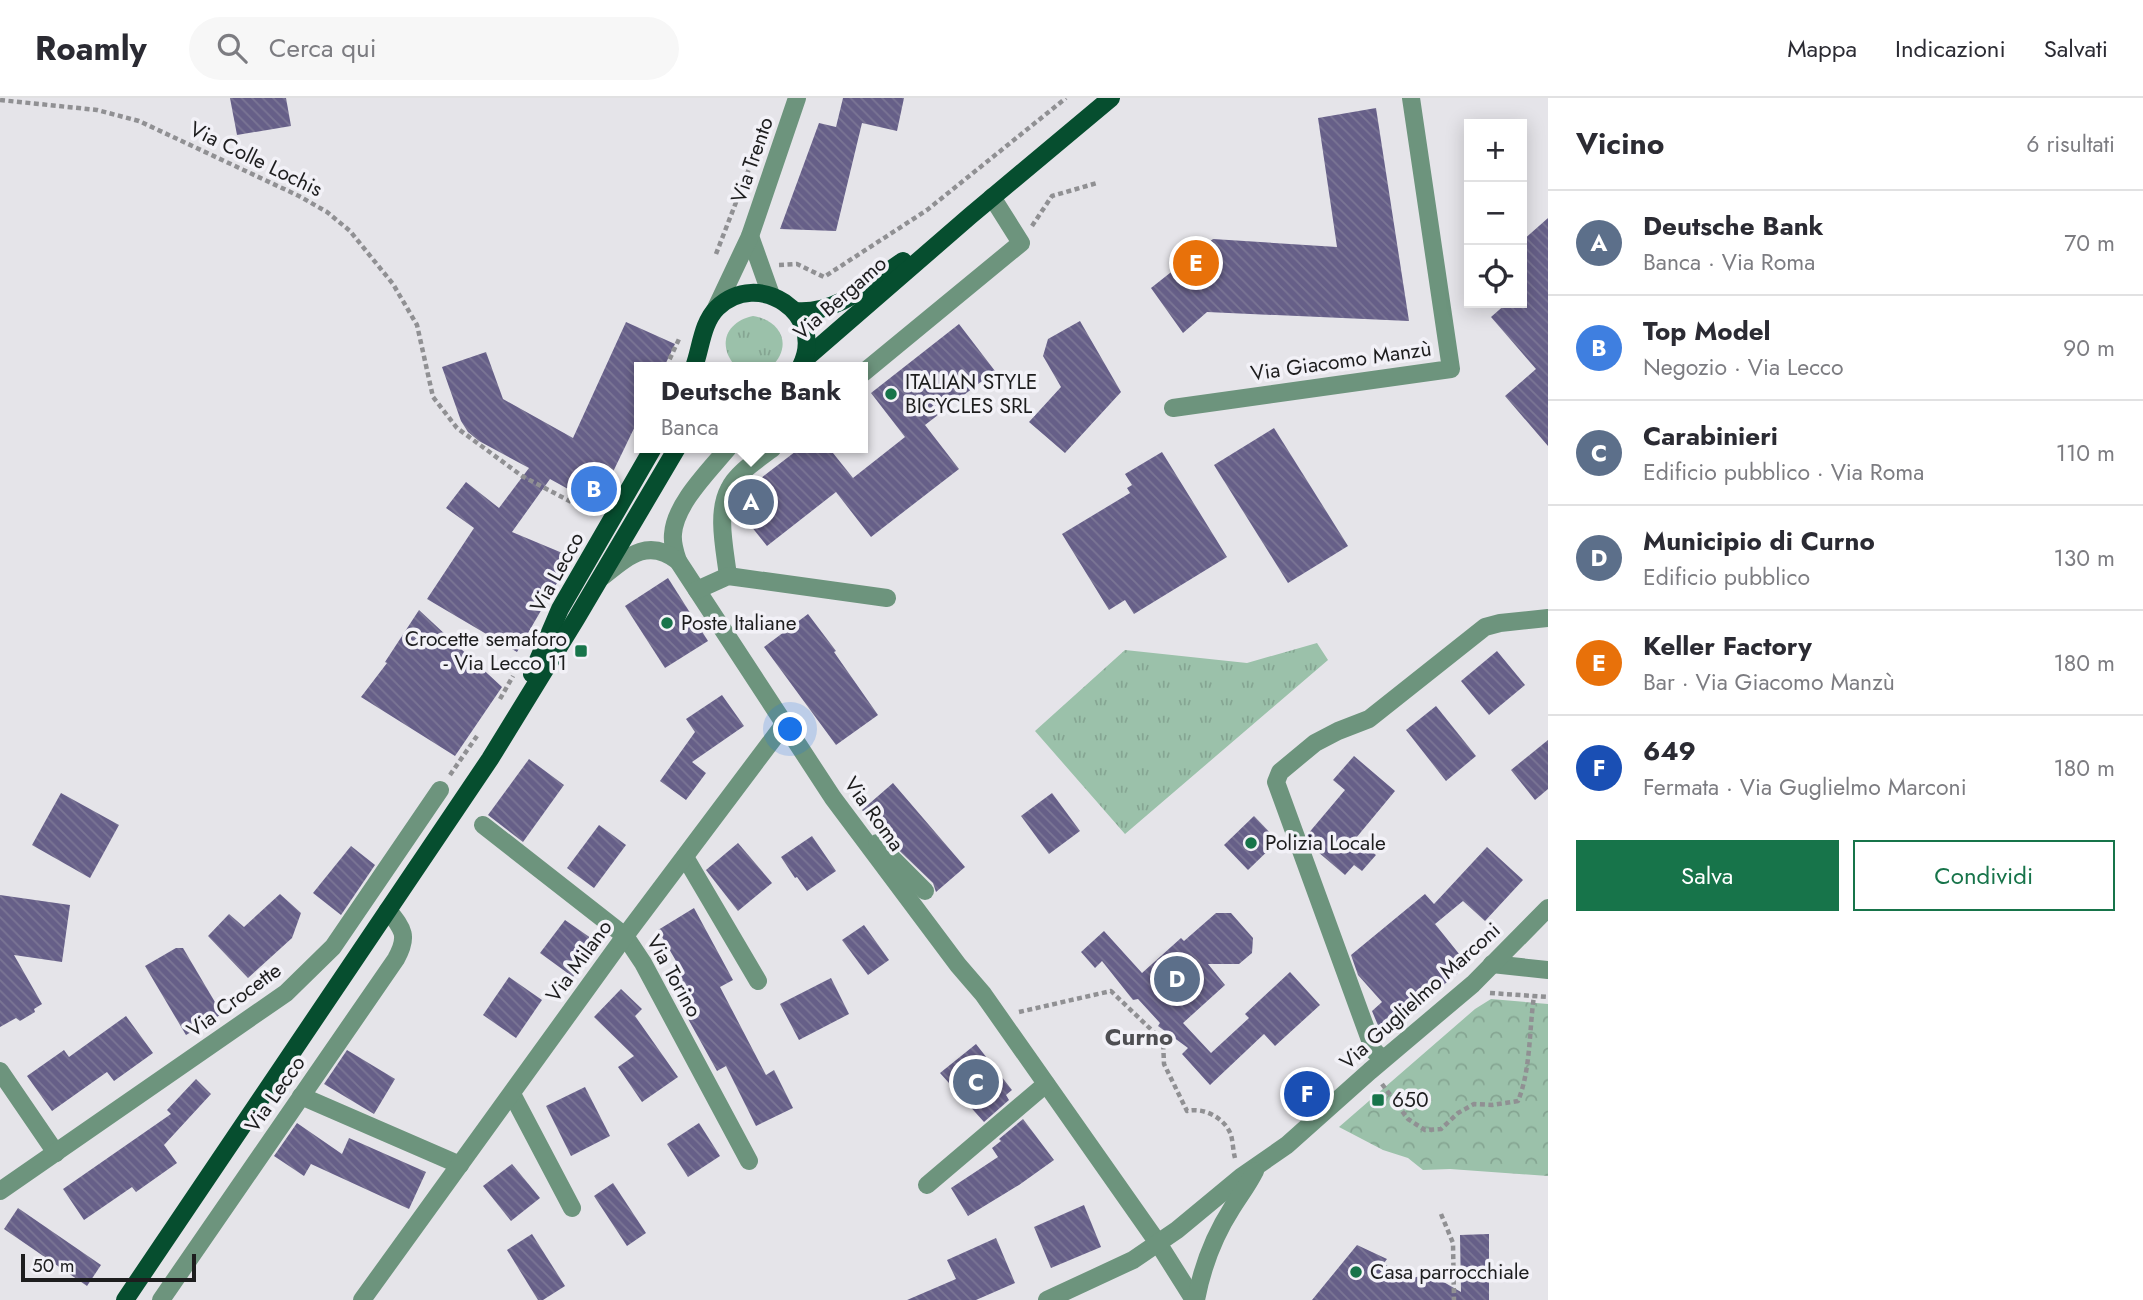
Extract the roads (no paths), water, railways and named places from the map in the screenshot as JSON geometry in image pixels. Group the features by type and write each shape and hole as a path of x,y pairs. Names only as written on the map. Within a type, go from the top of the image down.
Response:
{"main road":[{"name":"Via Bergamo","path":"804,362 992,197 1111,98"},
{"name":"Via Bergamo","path":"795,311 807,312 841,303 970,216"},
{"path":"716,308 733,297 752,292 771,295 784,301 795,311"},
{"name":"Via Trento","path":"702,341 706,325 716,308"},
{"name":"Via Bergamo","path":"795,311 806,334 802,362"},
{"path":"696,362 702,341"},
{"path":"702,341 706,362"},
{"name":"Via Lecco","path":"490,759 530,680 560,609 650,453"},
{"name":"Via Lecco","path":"125,1300 490,759 674,453"}],"street":[{"name":"Via Trento","path":"716,308 750,236 797,98"},
{"name":"Via Giacomo Manzù","path":"1173,408 1451,369 1410,98"},
{"path":"868,369 1021,243 992,197"},
{"name":"Via Trento","path":"750,236 771,295"},
{"name":"Via Roma","path":"723,453 689,496 676,520 673,536 678,561 833,798 958,965 983,994 1195,1300"},
{"path":"728,576 723,507 728,489 767,453"},
{"path":"600,578 625,559 642,551 662,551 678,561"},
{"path":"697,590 728,576 887,598"},
{"path":"1383,1059 1374,1051 1276,782 1280,772 1315,743 1338,730 1369,719 1485,627 1548,618"},
{"name":"Via Milano","path":"362,1300 625,936 785,723"},
{"name":"Via Crocette","path":"0,1191 286,993 333,947 440,790"},
{"path":"833,798 925,891"},
{"name":"Via Torino","path":"482,825 625,936 643,963 749,1161"},
{"path":"685,857 758,981"},
{"name":"Via Guglielmo Marconi","path":"1047,1300 1133,1260 1287,1145 1383,1059 1473,984 1548,908"},
{"name":"Via Lecco","path":"161,1300 402,948 402,927 388,910"},
{"path":"1492,964 1548,970"},
{"path":"0,1071 56,1153"},
{"path":"927,1185 1046,1084"},
{"path":"512,1094 572,1208"},
{"path":"301,1096 460,1165"},
{"name":"Via Guglielmo Marconi","path":"1195,1300 1210,1250 1231,1210 1248,1186 1255,1168"}],"place":[{"name":"Keller Factory","path":"1196,263"},
{"name":"ITALIAN STYLE BICYCLES SRL","path":"891,394"},
{"name":"Top Model","path":"594,489"},
{"name":"Deutsche Bank","path":"751,502"},
{"name":"Poste Italiane","path":"667,623"},
{"name":"Crocette semaforo - Via Lecco 11","path":"581,651"},
{"name":"Polizia Locale","path":"1251,843"},
{"name":"Municipio di Curno","path":"1177,979"},
{"name":"Carabinieri","path":"976,1082"},
{"name":"649","path":"1307,1094"},
{"name":"650","path":"1378,1100"},
{"name":"Casa parrocchiale","path":"1356,1272"}],"district":[{"name":"Curno","path":"1139,1037"}]}
